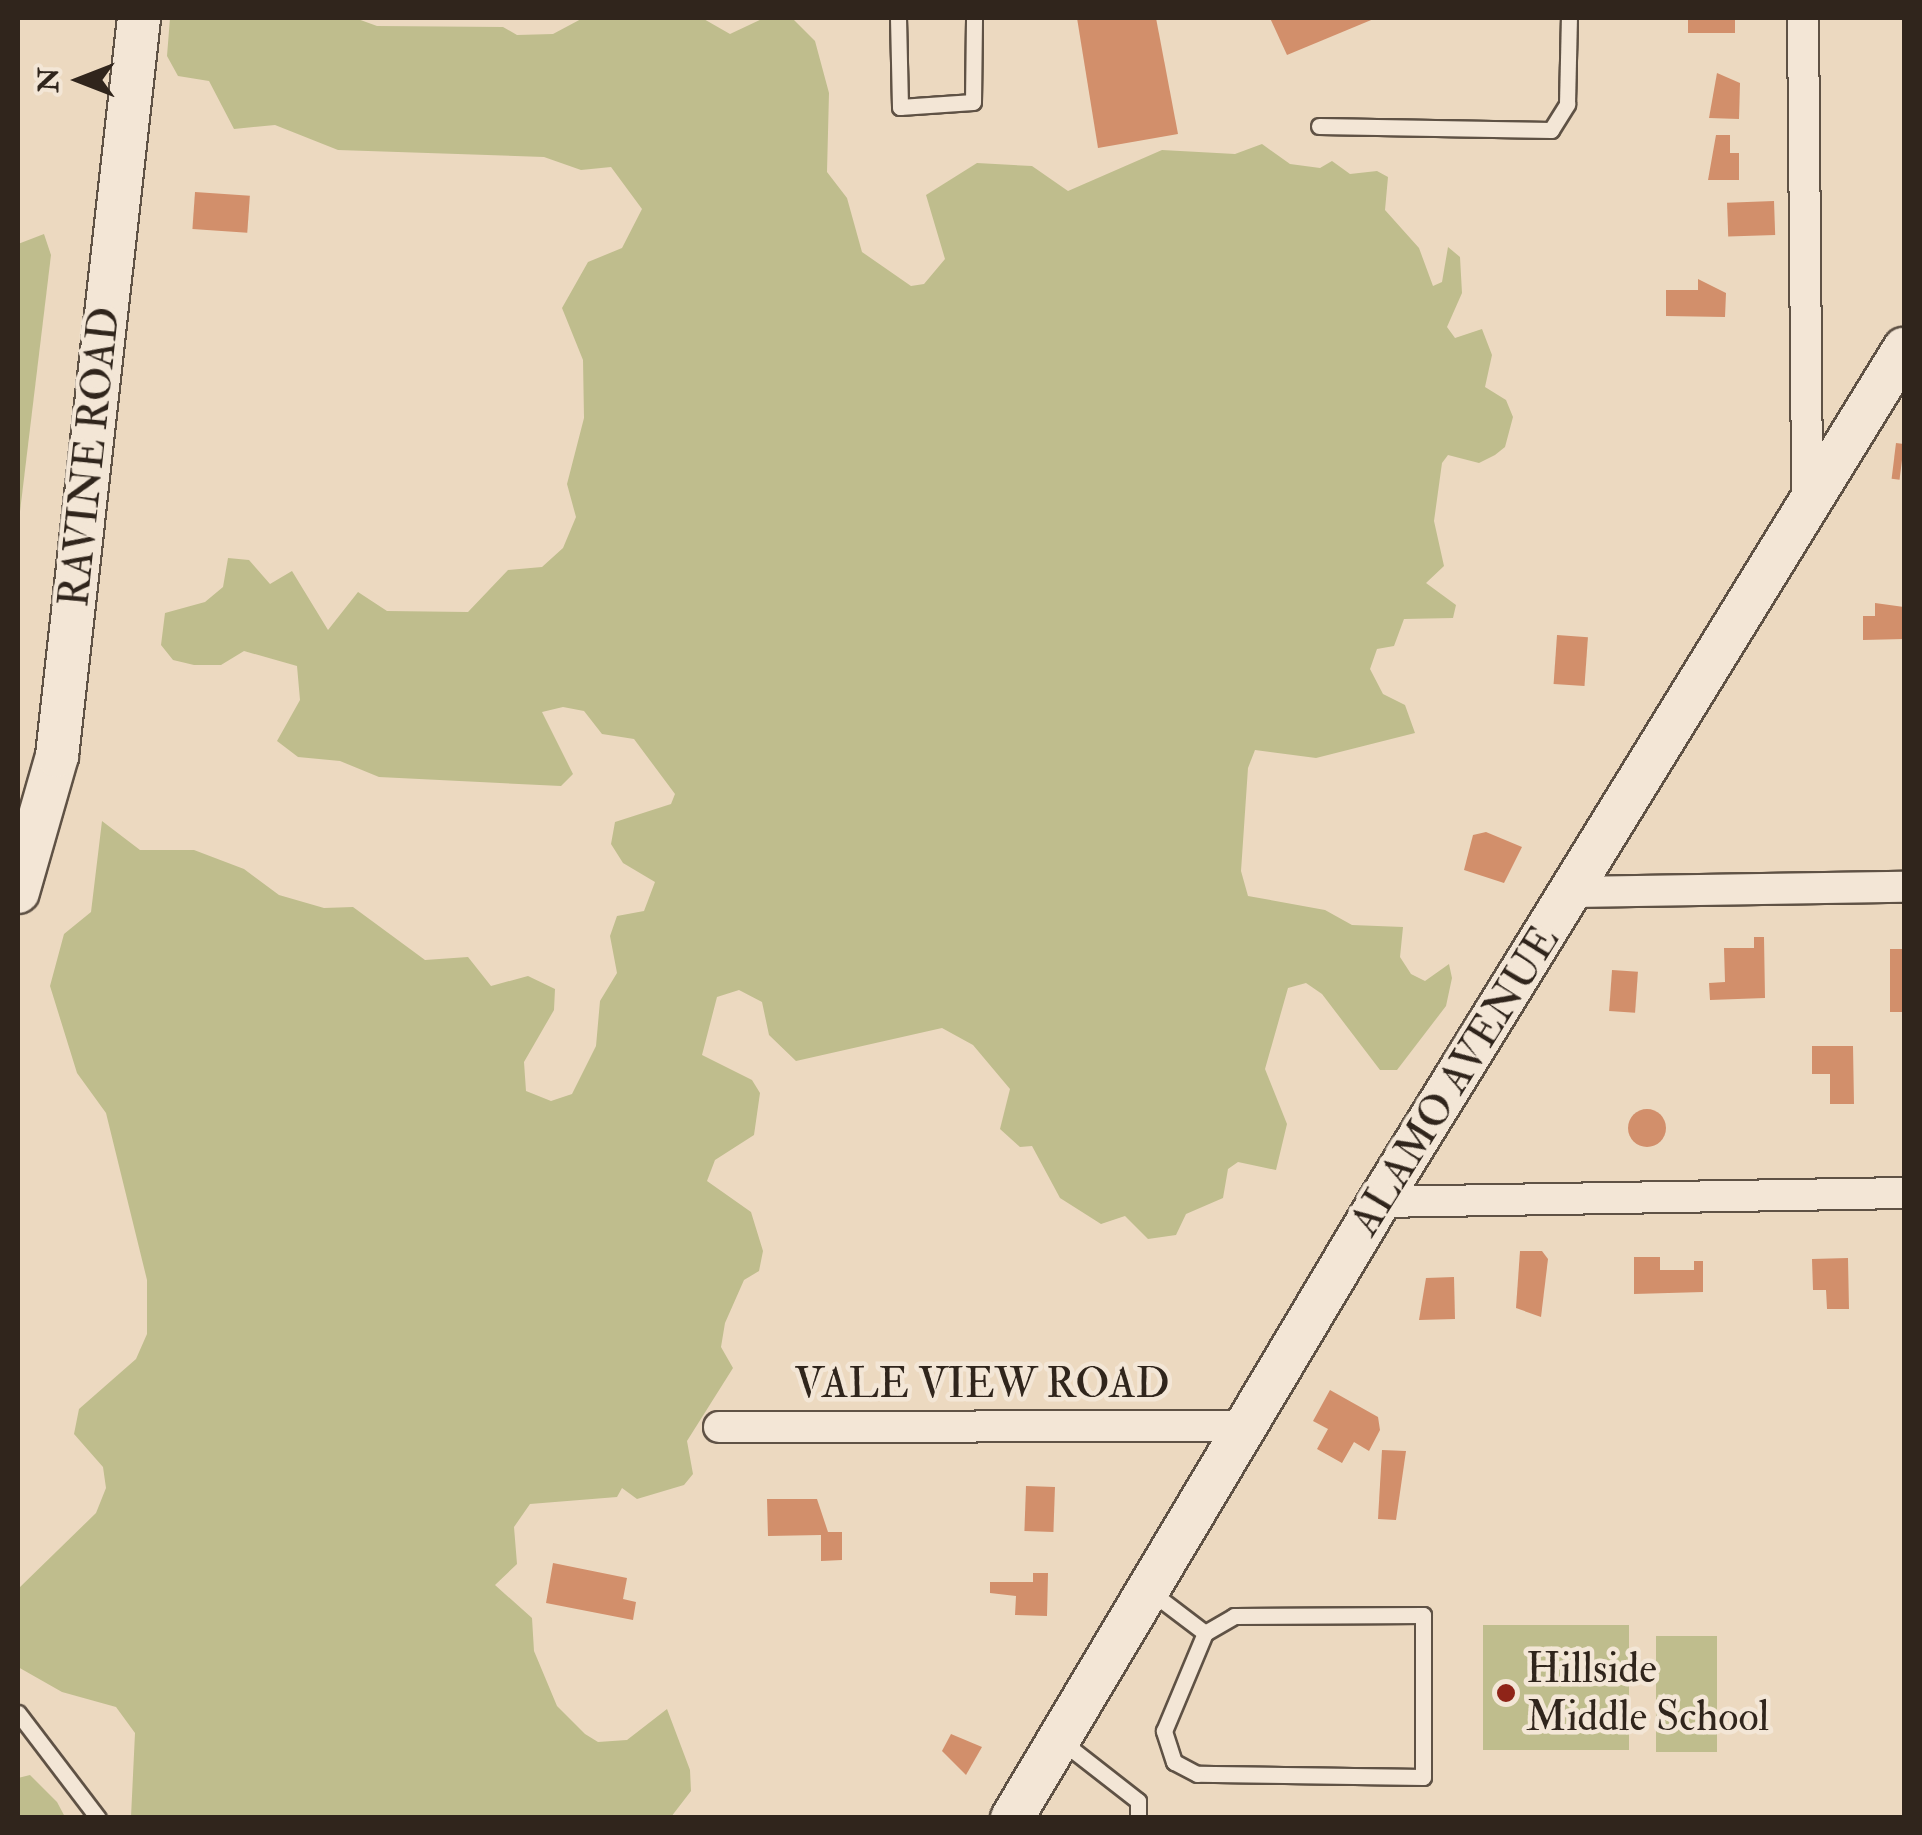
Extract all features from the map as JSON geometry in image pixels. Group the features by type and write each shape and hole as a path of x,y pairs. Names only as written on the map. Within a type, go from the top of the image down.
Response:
{"street":[{"name":"RAVINE ROAD","path":"18,892 56,756 139,18"},
{"path":"1803,18 1807,501"},
{"name":"ALAMO AVENUE","path":"1012,1818 1379,1202 1904,349"},
{"path":"1573,892 1904,887"},
{"path":"1379,1202 1904,1193"},
{"name":"VALE VIEW ROAD","path":"719,1428 1245,1426"}],"lane":[{"path":"898,18 900,106 973,102 974,18"},
{"path":"1319,126 1551,130 1568,104 1569,18"},
{"path":"1148,1589 1205,1633"},
{"path":"1423,1615 1423,1777 1196,1774 1174,1762 1164,1731 1205,1633 1234,1616 1423,1615"},
{"path":"18,1713 98,1818"},
{"path":"1058,1739 1138,1800 1138,1818"}],"shaded area":[{"path":"170,18 355,18 377,26 503,27 517,35 553,34 583,18 702,18 730,34 764,18 792,18 815,41 829,93 827,172 847,198 862,252 911,286 924,284 945,259 926,195 977,163 1032,166 1068,191 1162,150 1235,154 1262,144 1290,164 1320,168 1332,161 1350,174 1377,171 1388,177 1385,210 1419,248 1433,286 1442,282 1448,247 1460,257 1462,293 1447,327 1455,338 1482,329 1492,355 1485,387 1506,400 1513,417 1505,447 1495,455 1479,463 1448,455 1442,463 1434,521 1444,566 1426,583 1456,605 1453,618 1404,619 1394,646 1377,649 1370,669 1383,694 1405,705 1415,733 1316,758 1255,750 1248,768 1241,871 1248,896 1325,910 1352,925 1403,927 1400,957 1411,974 1425,981 1449,964 1452,978 1446,1006 1397,1070 1380,1070 1322,994 1306,983 1288,988 1265,1069 1287,1124 1276,1170 1238,1162 1228,1169 1223,1198 1186,1214 1176,1235 1148,1239 1125,1216 1101,1224 1060,1198 1032,1146 1020,1147 1000,1129 1010,1089 973,1045 942,1028 796,1061 769,1035 762,1002 739,990 717,997 702,1055 752,1080 760,1093 754,1135 715,1160 707,1181 751,1212 763,1251 759,1271 744,1280 725,1323 721,1347 733,1368 687,1441 693,1474 684,1485 637,1499 622,1488 617,1497 530,1504 514,1527 517,1564 495,1585 532,1618 534,1651 557,1706 585,1734 598,1742 627,1740 667,1709 690,1770 691,1791 671,1817 131,1817 135,1733 116,1707 62,1692 18,1667 18,1589 96,1513 106,1488 103,1467 74,1434 79,1409 136,1359 147,1334 147,1280 106,1113 77,1073 50,986 64,934 91,912 102,821 140,850 194,850 244,869 279,895 324,908 353,907 425,960 468,957 491,986 528,976 555,989 554,1010 524,1062 526,1091 551,1101 572,1094 596,1046 600,1001 617,973 610,936 617,916 644,911 655,882 623,863 611,844 615,822 671,804 675,794 634,739 602,734 584,711 563,707 542,712 573,774 561,786 379,777 340,761 298,757 277,741 300,700 297,666 244,651 221,665 194,665 173,660 161,645 165,613 205,602 223,587 228,558 249,560 270,584 292,571 328,630 358,592 387,611 468,612 508,570 542,567 563,548 576,517 567,484 584,418 583,360 562,308 588,262 622,248 642,209 611,167 581,170 544,157 338,150 275,125 234,129 209,81 178,76 167,56"},
{"path":"44,234 51,255 18,528 18,244"},
{"path":"1483,1625 1629,1625 1629,1750 1483,1750"},
{"path":"1656,1636 1717,1636 1717,1752 1656,1752"},
{"path":"30,1775 57,1802 65,1817 18,1817 18,1778"}],"building":[{"path":"1077,18 1156,18 1178,134 1098,148"},
{"path":"1270,18 1376,18 1287,55"},
{"path":"1688,18 1735,18 1735,33 1688,33"},
{"path":"1717,73 1740,83 1739,119 1709,118"},
{"path":"1716,135 1730,135 1730,153 1739,153 1739,180 1708,180"},
{"path":"195,192 250,196 247,233 192,229"},
{"path":"1774,201 1775,235 1728,237 1727,203"},
{"path":"1698,279 1726,293 1725,317 1666,316 1666,290 1698,290"},
{"path":"1896,443 1904,444 1900,480 1892,479"},
{"path":"1875,603 1904,607 1904,639 1863,640 1863,616 1875,616"},
{"path":"1557,635 1588,637 1585,686 1554,684"},
{"path":"1486,832 1522,847 1504,883 1464,870 1473,835"},
{"path":"1754,937 1764,937 1765,998 1710,1000 1709,983 1725,982 1724,948 1754,948"},
{"path":"1890,949 1904,949 1904,1012 1890,1012"},
{"path":"1612,970 1638,972 1635,1013 1609,1011"},
{"path":"1812,1046 1853,1046 1854,1104 1830,1104 1830,1074 1812,1074"},
{"path":"1647,1109 1660,1115 1666,1128 1660,1141 1647,1147 1634,1141 1628,1128 1634,1115"},
{"path":"1520,1251 1542,1251 1548,1259 1541,1317 1516,1308"},
{"path":"1634,1257 1660,1257 1660,1270 1694,1270 1694,1261 1703,1261 1703,1292 1634,1294"},
{"path":"1848,1258 1849,1309 1827,1309 1826,1290 1813,1290 1812,1259"},
{"path":"1454,1277 1455,1319 1419,1320 1426,1278"},
{"path":"1330,1390 1378,1417 1380,1430 1369,1451 1354,1442 1342,1463 1317,1449 1328,1429 1313,1421"},
{"path":"1382,1450 1406,1451 1396,1520 1378,1519"},
{"path":"1026,1486 1055,1487 1053,1532 1024,1531"},
{"path":"767,1499 817,1499 828,1532 842,1532 842,1560 821,1561 821,1535 768,1536"},
{"path":"553,1563 627,1578 623,1599 636,1602 633,1620 546,1603"},
{"path":"1033,1573 1048,1573 1047,1616 1015,1615 1016,1596 990,1593 990,1582 1033,1582"},
{"path":"951,1734 982,1747 966,1775 942,1751"}],"place":[{"name":"Hillside Middle School","path":"1506,1693"}]}
